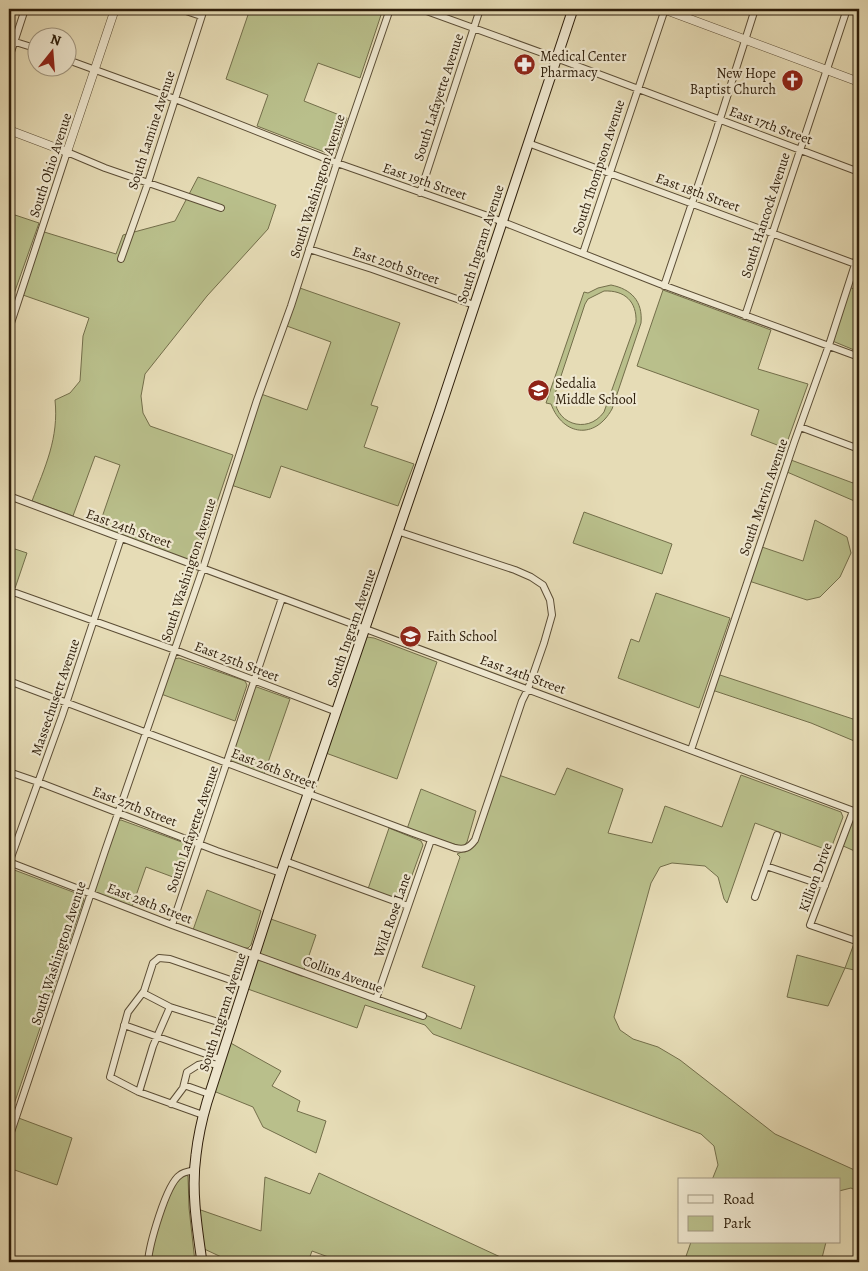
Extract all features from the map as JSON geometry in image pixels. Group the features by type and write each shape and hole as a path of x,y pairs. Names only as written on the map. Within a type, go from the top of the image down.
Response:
{"main road":[{"name":"South Ingram Avenue","path":"202,1262 194,1196 195,1156 209,1094 285,861 573,9"}],"street":[{"path":"9,58 11,41 25,9"},
{"name":"South Ohio Avenue","path":"9,329 115,9"},
{"path":"180,9 202,16"},
{"name":"South Lamine Avenue","path":"121,259 148,183 204,9"},
{"name":"South Washington Avenue","path":"9,1138 118,813 203,568 257,400 291,306 337,163 390,9"},
{"name":"East 17th Street","path":"421,9 859,172"},
{"name":"South Lafayette Avenue","path":"420,193 480,9"},
{"path":"664,9 859,82"},
{"name":"South Thompson Avenue","path":"583,253 664,9"},
{"path":"664,286 755,9"},
{"name":"South Hancock Avenue","path":"745,316 847,9"},
{"path":"11,41 28,46"},
{"name":"East 19th Street","path":"78,63 175,99 337,163 485,215 664,286 859,357"},
{"path":"9,130 105,168 221,208"},
{"name":"East 18th Street","path":"528,142 857,264"},
{"name":"East 20th Street","path":"309,249 474,306"},
{"name":"South Marvin Avenue","path":"692,750 800,427 857,264 859,252"},
{"path":"800,427 859,449"},
{"name":"East 24th Street","path":"9,496 856,812"},
{"name":"East 26th Street","path":"9,681 462,850 471,846 475,840 522,701 544,643 552,615 550,600 543,585 531,577 398,531"},
{"name":"Massechusett Avenue","path":"9,862 66,703 121,538"},
{"name":"East 25th Street","path":"16,593 174,650 336,712"},
{"name":"South Lafayette Avenue","path":"172,925 282,598"},
{"name":"East 27th Street","path":"9,772 281,873"},
{"name":"Killion Drive","path":"856,812 810,925 859,942"},
{"path":"754,897 777,835"},
{"name":"Wild Rose Lane","path":"376,999 431,840"},
{"path":"285,861 408,906"},
{"name":"East 28th Street","path":"9,862 254,955"},
{"path":"766,866 825,886"},
{"name":"Collins Avenue","path":"254,955 423,1016"},
{"path":"203,1115 139,1092 110,1078 124,1024 128,1012 143,992 153,963 159,958 170,959 245,984"},
{"path":"143,992 170,1007 231,1026"},
{"path":"139,1092 157,1036 170,1007"},
{"path":"124,1024 220,1062"},
{"path":"171,1104 184,1085 188,1072 198,1065 220,1062"},
{"path":"184,1085 209,1094"},
{"path":"148,1262 154,1232 163,1205 174,1182 180,1174 195,1170"}],"green space":[{"path":"250,9 383,9 360,78 318,63 304,101 347,118 335,153 332,155 257,126 268,95 226,79"},
{"path":"198,177 276,205 268,229 207,296 145,374 141,396 143,413 150,426 233,455 199,556 185,559 99,526 120,465 95,456 73,516 32,501 53,440 56,414 55,400 70,393 80,381 83,336 89,318 20,294 41,231 116,254 123,235 175,221"},
{"path":"9,213 39,223 9,308"},
{"path":"611,285 630,293 638,302 641,323 612,409 597,426 580,430 571,428 563,423 556,415 551,404 546,403 584,292 588,293","holes":["604,291 624,295 632,303 636,322 604,412 597,419 589,423 572,423 559,412 555,394 585,304 588,299"]},
{"path":"297,287 400,323 371,405 378,407 364,447 414,464 398,506 281,466 270,498 231,485 261,394 307,410 331,342 284,325"},
{"path":"849,287 859,291 859,352 830,340"},
{"path":"663,290 771,330 758,369 808,384 785,448 751,435 759,410 637,366"},
{"path":"791,460 853,483 859,464 859,503 787,472"},
{"path":"584,512 672,544 662,574 573,543"},
{"path":"815,520 847,537 851,553 840,577 820,597 807,600 749,581 762,547 803,561"},
{"path":"9,547 27,553 9,606"},
{"path":"656,593 730,618 699,708 618,678 631,639 639,642"},
{"path":"367,637 437,662 397,779 323,752 363,640"},
{"path":"179,658 245,681 247,685 235,721 161,694 174,659"},
{"path":"717,674 859,721 859,743 811,723 712,690"},
{"path":"254,686 290,699 264,774 228,761"},
{"path":"567,768 623,789 608,833 652,843 665,806 722,827 741,775 841,812 843,817 830,851 755,823 727,903 724,899 718,877 705,866 672,863 660,867 651,883 614,1017 620,1030 633,1039 658,1047 680,1060 775,1134 859,1172 859,1192 851,1188 840,1191 840,1178 713,1178 718,1165 714,1146 701,1134 433,1034 425,1025 365,1005 357,1028 245,988 256,960 262,961 301,976 307,976 415,1011 461,1029 475,986 422,967 460,857 457,854 467,850 473,842 496,774 555,795"},
{"path":"421,789 476,811 467,842 463,847 407,829"},
{"path":"850,819 859,819 859,853 841,845"},
{"path":"121,820 190,845 191,849 181,880 146,867 132,907 95,893 117,821"},
{"path":"389,828 421,841 423,845 403,900 400,901 368,889"},
{"path":"9,868 81,895 84,899 9,1119"},
{"path":"207,890 261,911 251,945 248,948 243,948 193,930"},
{"path":"268,918 316,935 304,970 259,954"},
{"path":"859,930 859,971 845,968"},
{"path":"797,955 845,968 828,1006 787,997"},
{"path":"227,1041 281,1071 272,1086 300,1101 297,1111 326,1121 316,1153 263,1127 253,1107 211,1090"},
{"path":"16,1117 72,1138 57,1185 9,1168 9,1139"},
{"path":"319,1173 510,1262 342,1262 312,1251 308,1262 232,1262 200,1247 195,1208 261,1231 265,1177 310,1194"},
{"path":"183,1174 188,1176 189,1208 195,1262 149,1262 151,1247 174,1182"},
{"path":"690,1244 826,1244 821,1262 684,1262"}],"place":[{"name":"Medical Center Pharmacy","path":"524,64"},
{"name":"New Hope Baptist Church","path":"792,81"},
{"name":"Sedalia Middle School","path":"539,391"},
{"name":"Faith School","path":"411,636"}]}
